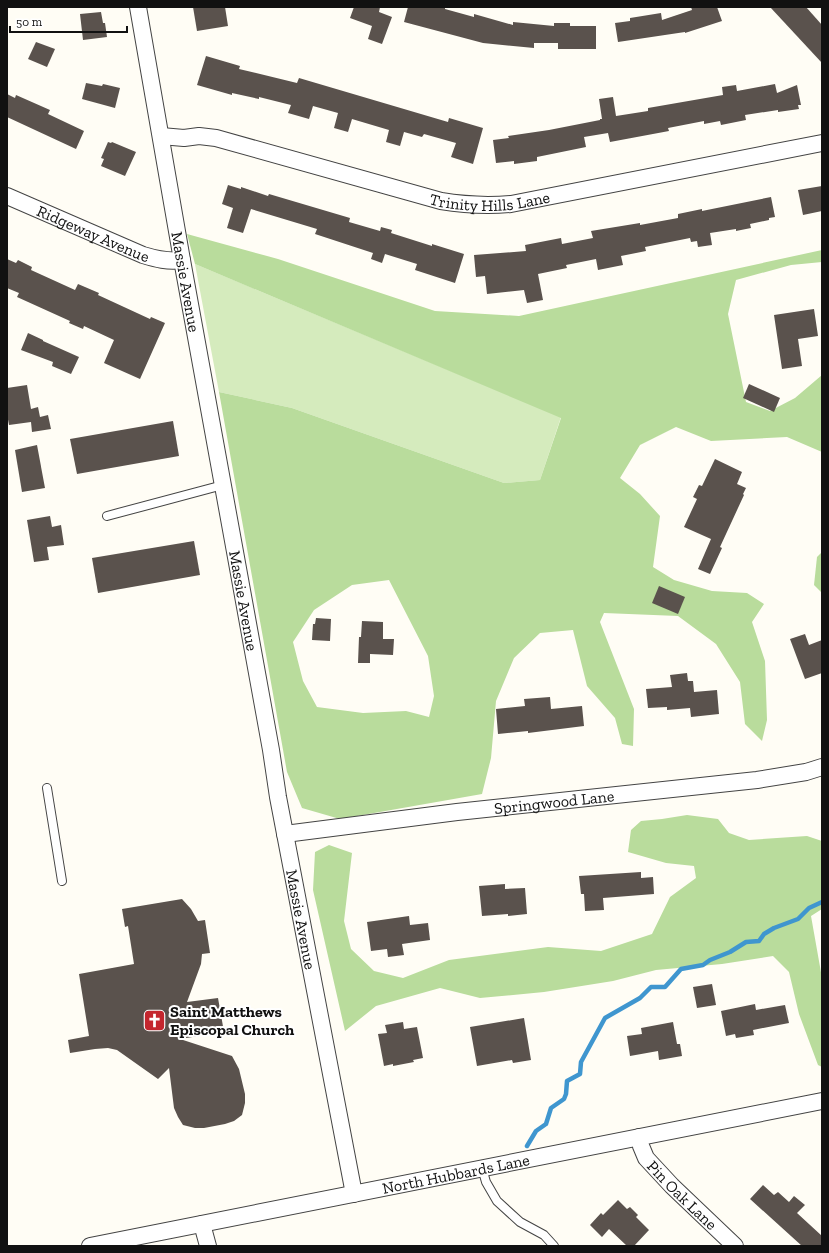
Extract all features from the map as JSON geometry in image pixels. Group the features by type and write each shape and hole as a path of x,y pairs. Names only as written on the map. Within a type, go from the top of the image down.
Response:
{"street":[{"name":"Massie Avenue","path":"138,7 222,485 303,932 354,1194"},
{"name":"Trinity Hills Lane","path":"161,136 184,138 199,136 216,138 441,200 476,206 511,204 822,143"},
{"name":"Ridgeway Avenue","path":"7,196 142,255 162,261 174,262 182,260"},
{"name":"Springwood Lane","path":"286,834 337,826 457,812 764,779 806,772 822,767"},
{"name":"North Hubbards Lane","path":"90,1246 822,1100"},
{"name":"Pin Oak Lane","path":"639,1137 646,1158 672,1186 735,1246"},
{"path":"202,1224 208,1246"}],"lane":[{"path":"107,516 222,485"},
{"path":"47,788 62,881"},
{"path":"482,1168 486,1182 498,1201 520,1222 544,1235 554,1246"}],"green space":[{"path":"187,234 278,259 435,311 519,316 822,250 822,262 791,265 736,280 728,314 746,402 770,411 795,398 822,375 822,452 787,437 711,441 676,427 640,445 620,478 640,494 660,516 653,567 674,580 712,591 747,593 764,604 752,622 765,661 767,720 762,741 745,724 740,682 716,644 678,616 604,613 600,622 634,709 633,746 622,744 615,718 587,686 573,630 540,633 514,658 496,701 491,758 482,794 340,819 302,808 287,772 219,392 292,408 504,483 540,480 561,418 195,264","holes":["389,580 428,656 434,696 429,717 406,711 363,713 317,707 303,681 293,642 314,610 352,585"]},
{"path":"195,264 561,417 540,480 504,483 292,408 219,392"},
{"path":"822,552 822,593 814,585 817,557"},
{"path":"687,815 718,819 729,833 749,840 807,836 822,841 822,909 811,916 822,978 822,1067 818,1065 799,1014 789,972 773,956 722,964 656,970 613,981 544,992 480,998 440,988 376,1006 345,1031 313,890 315,852 329,845 352,853 344,921 351,949 374,971 403,978 449,960 548,947 601,951 652,934 670,897 696,878 694,866 666,863 628,852 631,830 641,821"}],"building":[{"path":"193,7 225,7 228,26 197,31"},
{"path":"354,7 380,7 379,12 392,17 382,44 368,39 372,26 350,18"},
{"path":"408,7 445,7 445,9 474,17 474,14 513,25 513,22 554,26 554,23 570,23 570,26 596,26 596,49 558,49 558,43 534,43 534,48 483,43 404,22"},
{"path":"691,7 717,7 722,21 685,33 618,42 615,23 630,21 630,18 661,13 662,20 692,10"},
{"path":"770,7 806,7 822,25 822,63"},
{"path":"101,12 103,23 105,23 107,37 83,40 80,14"},
{"path":"36,42 55,49 47,67 28,59"},
{"path":"206,56 240,66 239,69 297,83 299,78 448,122 449,118 483,128 473,164 451,157 456,143 424,134 422,137 404,132 400,146 386,142 389,130 352,119 348,132 334,128 338,113 313,106 309,119 288,113 291,105 259,97 259,99 232,93 232,95 197,85"},
{"path":"86,83 102,86 103,84 120,88 115,108 82,99"},
{"path":"775,84 777,93 797,85 801,105 798,105 799,109 778,112 778,110 745,115 746,120 721,125 720,121 704,124 704,121 668,128 669,131 610,142 608,133 584,137 586,147 537,157 537,161 514,164 514,161 496,163 493,140 600,120 602,119 599,99 613,97 616,116 648,111 648,108 723,95 722,87 736,85 737,91"},
{"path":"7,94 15,98 16,95 50,110 48,114 84,131 76,149 7,117"},
{"path":"108,142 112,142 136,152 125,176 101,166 104,159 101,158"},
{"path":"228,185 241,189 241,187 268,196 269,194 350,218 349,222 380,231 381,227 392,230 391,233 464,254 455,283 415,270 417,264 385,254 382,263 371,259 373,253 315,234 317,229 251,209 243,233 227,228 233,208 222,204"},
{"path":"822,186 822,211 803,215 798,190"},
{"path":"771,197 775,217 769,218 769,220 750,224 751,228 710,233 712,245 698,247 697,241 691,242 690,238 645,247 646,251 621,256 623,265 598,270 596,259 566,265 567,268 538,274 543,300 527,303 524,290 487,294 485,276 476,277 474,255 526,251 525,245 561,238 562,244 593,238 591,231 640,223 640,225 678,218 678,214 702,209 702,211"},
{"path":"7,259 16,263 18,260 32,267 31,270 75,290 78,284 150,319 151,317 165,323 140,379 104,363 114,340 84,326 83,329 69,323 70,321 17,297 19,293 7,288"},
{"path":"814,309 818,336 798,339 802,366 782,369 774,315"},
{"path":"28,333 79,357 71,374 52,366 53,362 21,350"},
{"path":"749,384 780,398 774,412 743,398"},
{"path":"27,385 31,409 38,407 40,417 48,415 51,429 32,432 31,422 9,425 7,414 7,388"},
{"path":"173,421 179,456 77,474 70,439"},
{"path":"37,445 45,488 22,492 15,450"},
{"path":"715,459 742,472 737,484 746,488 720,547 722,548 710,574 698,569 711,539 684,527 697,499 693,497 699,485 702,486"},
{"path":"50,516 52,527 61,525 64,545 47,547 49,560 34,562 27,520"},
{"path":"194,541 200,575 98,593 92,558"},
{"path":"659,586 685,597 678,614 652,603"},
{"path":"316,618 331,619 330,641 312,640 313,624 315,624"},
{"path":"362,621 383,622 383,639 394,639 393,655 370,654 370,663 358,663 359,637 361,637"},
{"path":"805,634 809,645 822,640 822,673 805,679 790,639"},
{"path":"687,673 688,681 693,681 694,692 717,690 719,714 691,717 690,708 667,710 667,707 648,708 646,689 672,687 670,675"},
{"path":"550,697 551,709 582,706 584,726 528,733 528,731 498,734 496,709 525,706 524,699"},
{"path":"641,872 641,878 653,877 654,894 603,898 604,910 585,911 584,894 581,894 579,876"},
{"path":"505,884 505,889 525,888 527,914 482,916 479,886"},
{"name":"Saint Matthews Episcopal Church","path":"182,899 191,909 198,921 205,920 210,953 202,954 201,964 187,1002 218,998 224,1032 180,1039 232,1056 239,1069 245,1094 245,1103 242,1115 234,1121 204,1128 195,1128 183,1125 178,1117 174,1108 169,1068 158,1079 117,1050 108,1048 70,1053 68,1040 89,1036 79,974 134,964 128,926 125,927 122,909"},
{"path":"409,916 410,925 428,923 430,940 402,944 404,955 388,957 387,949 371,951 367,922"},
{"path":"712,984 716,1005 697,1008 693,987"},
{"path":"755,1004 756,1010 785,1005 789,1023 753,1030 754,1035 736,1038 735,1034 726,1036 721,1011"},
{"path":"524,1018 531,1060 513,1063 512,1060 477,1066 470,1027"},
{"path":"403,1022 404,1029 417,1027 423,1058 413,1060 414,1062 384,1066 378,1034 387,1033 385,1025"},
{"path":"673,1022 677,1044 680,1044 682,1056 659,1060 658,1051 630,1056 627,1036 642,1034 641,1028"},
{"path":"763,1185 774,1195 778,1192 789,1202 794,1196 805,1205 797,1213 822,1236 822,1246 802,1246 750,1199"},
{"path":"618,1200 627,1209 630,1207 638,1215 636,1217 649,1230 634,1246 627,1246 609,1229 602,1237 590,1225 601,1213 603,1215"}],"waterway":[{"path":"527,1146 536,1131 546,1124 551,1108 564,1099 567,1081 580,1074 581,1062 605,1018 640,998 651,987 665,987 681,969 703,965 710,960 730,952 746,942 759,941 764,934 774,928 798,919 809,908 822,902"}],"place":[{"name":"Saint Matthews Episcopal Church","path":"154,1020"}]}
